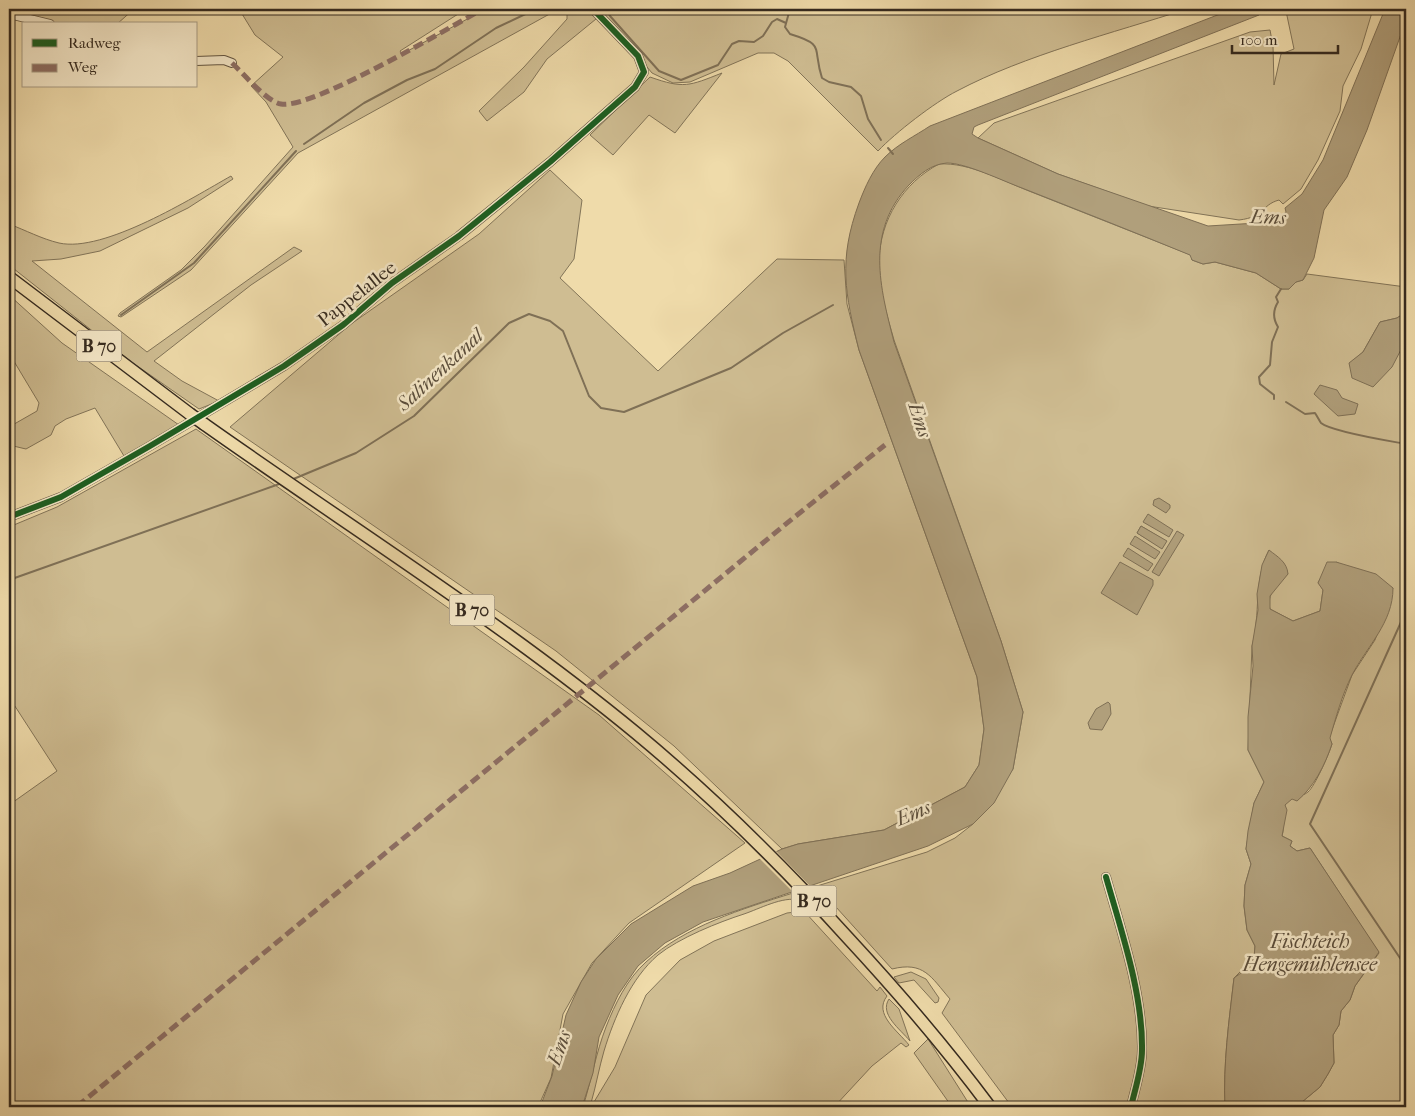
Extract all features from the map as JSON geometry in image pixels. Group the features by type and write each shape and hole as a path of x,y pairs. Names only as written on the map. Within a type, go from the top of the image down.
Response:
{"main road":[{"name":"B 70","path":"9,277 190,414 506,634 582,691 680,771 726,812 805,890 899,994 990,1107"}],"street":[{"name":"Pappelallee","path":"9,517 61,497 284,366 344,325 392,283 460,236 605,115 635,87 644,72 638,56 593,9"},
{"path":"9,14 42,22"},
{"path":"198,61 224,60 232,63"},
{"path":"1106,876 1134,986 1141,1029 1142,1052 1131,1107"}],"shaded area":[{"path":"9,9 134,9 119,22 26,22 9,17"},
{"path":"239,9 466,9 400,51 402,54 486,9 599,9 596,19 547,59 524,92 487,121 479,111 524,67 567,19 567,11 555,11 298,153 191,270 121,317 118,316 181,270 205,246 293,147 266,102 251,86 283,57 255,35"},
{"path":"599,9 1187,9 1040,56 983,78 938,102 905,127 878,151 788,61 774,53 758,53 690,82 673,83 652,73"},
{"path":"1292,9 1373,9 1361,49 1343,86 1340,111 1318,160 1301,189 1283,204 1279,200 1273,202 1254,216 1239,220 1148,206 1058,174 978,138 994,123 1250,32 1270,30 1273,46 1274,85 1281,54 1294,49 1286,11"},
{"path":"722,73 675,133 649,115 613,155 590,135 650,77 671,83 686,84 702,81"},
{"path":"939,164 951,164 975,169 1191,255 1192,260 1203,264 1215,262 1256,273 1281,289 1289,289 1296,282 1303,280 1307,274 1406,287 1406,312 1397,318 1380,322 1363,352 1349,364 1402,346 1406,340 1406,1107 1296,1107 1320,1087 1334,1063 1333,1035 1339,1025 1341,1011 1350,1000 1355,986 1379,953 1310,848 1297,851 1290,846 1292,841 1282,836 1285,805 1289,800 1308,792 1318,777 1332,744 1329,738 1352,675 1375,640 1393,588 1336,562 1318,582 1323,590 1320,611 1293,621 1270,609 1271,594 1288,574 1269,550 1261,573 1255,634 1252,646 1248,750 1264,782 1254,803 1246,849 1251,864 1245,885 1244,906 1247,930 1255,946 1254,958 1245,970 1234,978 1228,1026 1225,1107 1012,1107 942,1013 950,999 932,978 919,969 912,967 892,969 817,886 927,852 955,838 973,824 1013,769 1023,712 1001,641 894,340 881,291 879,271 880,246 889,217 904,192 926,172","holes":["1141,526 1166,541 1162,548 1137,533"]},
{"path":"550,170 582,200 574,259 560,278 658,371 777,259 844,260 847,304 859,350 977,677 984,729 979,765 965,787 884,830 798,844 782,849 674,746 556,651 230,427 351,324 479,234"},
{"path":"231,176 233,179 188,208 100,251 61,259 32,261 147,352 294,247 302,251 251,285 154,361 182,381 219,401 199,409 133,363 9,265 9,224 59,243 78,244 99,240 147,222"},
{"path":"9,295 62,343 179,425 124,456 95,408 66,419 55,426 51,435 26,449 9,445 9,427 37,411 39,403 9,353"},
{"path":"196,429 599,715 745,843 629,923 592,963 563,1014 551,1078 538,1107 9,1107 9,805 57,771 9,697 9,527 57,507"},
{"path":"793,893 799,900 779,901 711,926 667,949 648,964 618,1012 604,1051 591,1103 589,1107 583,1107 602,1037 622,992 639,969 661,949 696,929 734,912"},
{"path":"804,911 877,991 880,987 887,996 883,1003 885,1016 909,1045 906,1047 901,1043 872,1066 834,1107 591,1107 615,1067 646,995 680,960 714,941 787,913"},
{"path":"911,972 926,979 939,998 938,1002 935,1003 914,980 899,983 894,977"},
{"path":"889,999 899,1009 910,1041 889,1016 887,1005"},
{"path":"928,1039 971,1107 952,1107 914,1053"}],"water":[{"name":"Ems","path":"1233,9 1265,9 1259,15 978,125 974,127 972,134 1058,174 1208,226 1274,222 1286,212 1285,208 1302,194 1323,160 1385,9 1406,9 1406,20 1367,130 1347,177 1324,210 1314,258 1303,280 1296,282 1289,289 1281,289 1256,273 1215,262 1203,264 1192,260 1190,255 1169,246 984,173 955,164 936,165 917,177 895,203 886,222 881,241 881,281 894,342 1001,641 1023,712 1013,769 994,803 973,824 928,846 703,922 665,943 638,966 618,995 599,1037 593,1073 582,1107 540,1107 552,1076 566,1015 581,982 596,959 631,924 693,886 730,873 782,849 798,844 884,830 965,787 979,765 984,729 977,677 859,350 850,311 846,277 848,242 859,203 873,173 890,152 930,126"},
{"path":"1406,312 1406,340 1392,367 1373,387 1352,378 1349,363 1363,352 1380,322 1397,318"},
{"path":"1320,385 1337,390 1342,398 1358,404 1355,414 1338,416 1314,394"},
{"path":"1159,498 1170,505 1166,513 1153,505 1154,500"},
{"path":"1148,514 1173,530 1169,537 1143,522"},
{"path":"1141,526 1167,541 1162,549 1137,533"},
{"path":"1177,531 1184,535 1159,576 1152,572"},
{"path":"1135,536 1160,552 1155,559 1130,544"},
{"path":"1128,548 1153,564 1148,571 1123,556"},
{"name":"Fischteich Hengemühlensee","path":"1269,550 1284,563 1288,574 1270,596 1270,609 1293,621 1320,611 1323,590 1318,583 1327,562 1336,562 1376,574 1393,588 1392,601 1384,623 1358,664 1345,690 1330,738 1332,744 1326,760 1314,782 1303,795 1297,801 1292,799 1285,805 1287,810 1282,836 1292,841 1290,846 1297,851 1310,848 1379,952 1355,986 1350,1000 1341,1011 1339,1025 1333,1035 1334,1063 1320,1087 1296,1107 1225,1107 1228,1026 1234,978 1245,970 1254,958 1255,946 1247,930 1244,906 1245,885 1251,864 1246,849 1254,803 1264,782 1248,750 1248,717 1253,666 1252,646 1258,610 1257,594 1262,565"},
{"path":"1120,562 1153,580 1153,585 1137,615 1101,593"},
{"path":"1108,702 1111,714 1102,730 1090,729 1088,723 1096,709"}],"pier":[{"path":"775,850 812,888 794,893 758,857"}],"waterway":[{"path":"304,144 364,103 407,80 435,69 496,28 536,9"},
{"path":"606,9 610,16 659,71 681,80 718,65 732,44 739,41 754,42 763,36 772,22 777,19 786,23"},
{"path":"790,9 785,27 790,34 809,41 816,48 822,78 829,82 851,87 861,96 868,119 881,140"},
{"path":"888,148 893,154"},
{"path":"121,315 194,263 296,151"},
{"path":"1274,399 1274,395 1260,384 1259,377 1270,365 1272,342 1278,327 1274,314 1278,302 1276,297 1281,289"},
{"name":"Salinenkanal","path":"291,480 356,453 414,416 509,323 529,314 550,321 563,331 589,396 601,408 624,412 731,368 783,333 833,305"},
{"path":"1286,402 1305,414 1315,413 1321,423 1337,430 1406,444"},
{"name":"Salinenkanal","path":"9,580 282,483"},
{"path":"1406,611 1310,824 1406,967"}],"marked path":[{"path":"232,63 262,93 275,102 281,104 297,102 321,94 381,66 483,9"},
{"path":"82,1107 80,1104 792,519 885,445"}],"cycle path":[{"path":"9,517 61,497 284,366 343,325 392,283 459,236 550,162 635,87 644,72 638,56 593,9"},
{"path":"1106,877 1130,962 1139,1007 1141,1064 1131,1107"}]}
